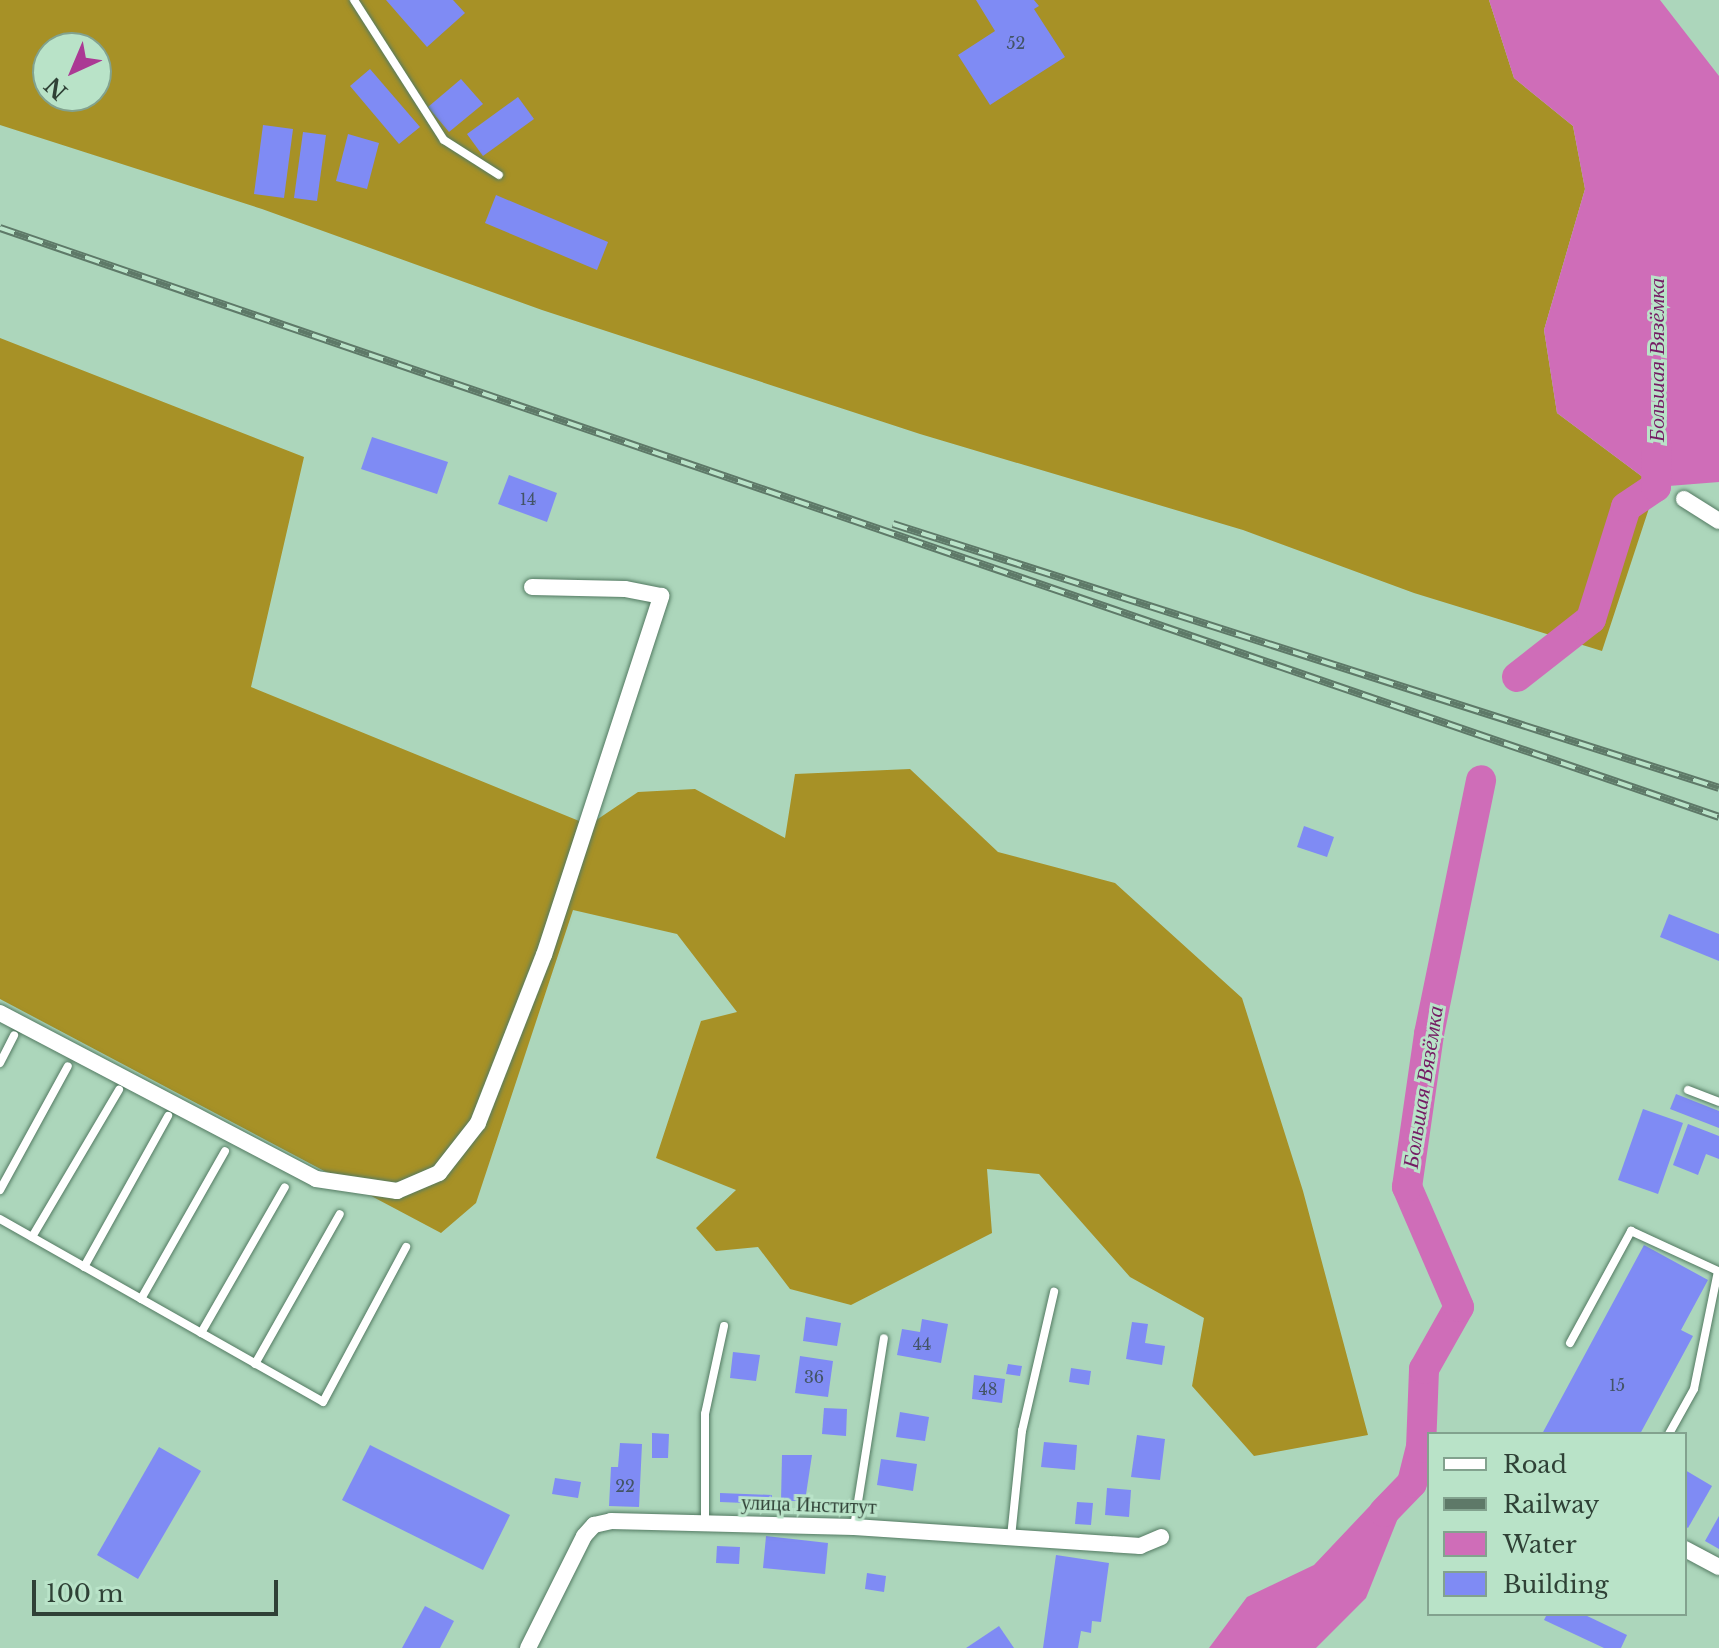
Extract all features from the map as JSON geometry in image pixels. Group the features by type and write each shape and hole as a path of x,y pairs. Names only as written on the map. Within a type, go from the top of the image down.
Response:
{"street":[{"path":"1684,499 1719,521"},
{"path":"0,1013 316,1179 397,1191 439,1173 478,1123 544,955 661,596 625,589 532,587"},
{"name":"улица Институт","path":"528,1648 594,1525 705,1521 854,1527 1140,1546 1161,1537"},
{"path":"1687,1550 1719,1567"}],"lane":[{"path":"354,0 444,140 499,175"},
{"path":"0,1063 14,1035"},
{"path":"0,1190 68,1066"},
{"path":"32,1237 119,1090"},
{"path":"1688,1090 1719,1102"},
{"path":"84,1267 168,1116"},
{"path":"141,1299 225,1151"},
{"path":"201,1333 285,1187"},
{"path":"255,1364 340,1214"},
{"path":"0,1219 323,1402 406,1247"},
{"path":"1570,1343 1631,1231 1718,1271 1694,1389 1670,1432"},
{"path":"1011,1537 1022,1431 1054,1292"},
{"path":"705,1521 705,1414 724,1326"},
{"path":"854,1527 884,1338"}],"shaded area":[{"path":"0,0 1489,0 1514,78 1573,126 1585,189 1544,330 1557,413 1656,487 1602,651 1414,593 1243,530 920,434 542,310 262,209 0,125"},
{"path":"0,338 304,457 251,687 589,825 638,792 695,789 785,838 795,774 910,769 998,852 1115,883 1242,998 1303,1191 1368,1435 1254,1456 1192,1386 1204,1318 1130,1277 1039,1174 987,1169 992,1233 851,1305 790,1289 758,1247 716,1251 696,1228 736,1190 656,1158 701,1021 737,1012 677,934 573,910 476,1203 441,1233 0,999"}],"water":[{"path":"1489,0 1660,0 1719,76 1719,482 1656,487 1557,413 1544,330 1585,189 1573,126 1514,78"},
{"path":"1412,1483 1366,1598 1316,1648 1209,1648 1247,1597 1314,1565 1383,1492"}],"building":[{"path":"386,0 453,0 465,13 427,47"},
{"path":"976,0 1034,0 1039,6 1034,9 1065,57 990,105 958,55 995,31"},
{"path":"370,69 420,127 399,144 350,86"},
{"path":"461,79 483,104 449,132 428,107"},
{"path":"518,97 534,119 483,156 467,134"},
{"path":"263,125 293,129 284,198 254,194"},
{"path":"303,132 326,135 317,201 294,198"},
{"path":"348,134 379,143 367,189 336,181"},
{"path":"496,195 608,242 597,270 485,223"},
{"path":"372,437 448,462 437,494 361,469"},
{"path":"509,475 557,493 547,522 498,504"},
{"path":"1304,826 1334,837 1327,857 1297,847"},
{"path":"1669,914 1719,934 1719,961 1660,937"},
{"path":"1676,1094 1719,1111 1719,1128 1670,1109"},
{"path":"1643,1109 1683,1123 1658,1194 1618,1180"},
{"path":"1688,1124 1719,1136 1719,1159 1706,1154 1698,1175 1673,1165"},
{"path":"1644,1245 1708,1280 1681,1330 1693,1336 1641,1432 1543,1432"},
{"path":"806,1317 841,1323 837,1346 803,1341"},
{"path":"922,1319 948,1324 941,1363 897,1355 902,1329 920,1332"},
{"path":"1132,1322 1148,1324 1145,1343 1165,1346 1162,1365 1126,1359"},
{"path":"733,1352 760,1355 756,1381 730,1378"},
{"path":"800,1356 833,1361 828,1397 795,1393"},
{"path":"1008,1364 1022,1366 1020,1376 1006,1374"},
{"path":"1071,1368 1091,1371 1089,1385 1069,1382"},
{"path":"974,1375 1005,1379 1002,1403 972,1399"},
{"path":"824,1408 847,1409 846,1436 822,1434"},
{"path":"900,1412 929,1417 925,1441 896,1437"},
{"path":"652,1433 669,1434 668,1458 652,1458"},
{"path":"1137,1435 1165,1439 1160,1480 1131,1477"},
{"path":"1044,1442 1077,1445 1075,1470 1041,1467"},
{"path":"620,1443 642,1444 639,1507 609,1506 611,1467 618,1467"},
{"path":"370,1445 510,1515 483,1570 342,1500"},
{"path":"159,1447 201,1471 138,1579 97,1555"},
{"path":"782,1455 812,1455 805,1501 781,1501"},
{"path":"881,1459 917,1464 913,1491 877,1485"},
{"path":"1687,1471 1712,1486 1687,1527"},
{"path":"555,1478 581,1482 578,1498 552,1494"},
{"path":"1107,1488 1131,1490 1129,1517 1105,1515"},
{"path":"720,1493 772,1495 772,1504 720,1502"},
{"path":"1077,1502 1093,1503 1091,1525 1075,1524"},
{"path":"1719,1516 1719,1549 1705,1541"},
{"path":"766,1536 828,1543 825,1574 763,1568"},
{"path":"717,1546 740,1547 739,1564 716,1563"},
{"path":"1056,1555 1109,1563 1101,1622 1092,1621 1091,1633 1081,1631 1078,1648 1043,1648"},
{"path":"867,1573 886,1576 884,1592 865,1589"},
{"path":"425,1606 454,1621 440,1648 402,1648"},
{"path":"1546,1616 1587,1616 1627,1635 1621,1648 1604,1648 1544,1620"},
{"path":"999,1626 1014,1648 966,1648"}],"waterway":[{"name":"Большая Вязёмка","path":"1517,677 1591,619 1626,507 1656,487 1657,447"},
{"name":"Большая Вязёмка","path":"1384,1512 1412,1483 1421,1448 1424,1369 1459,1307 1407,1187 1429,1034 1481,780"}],"railway":[{"path":"0,228 1719,817"},
{"path":"893,524 1719,788"}]}
